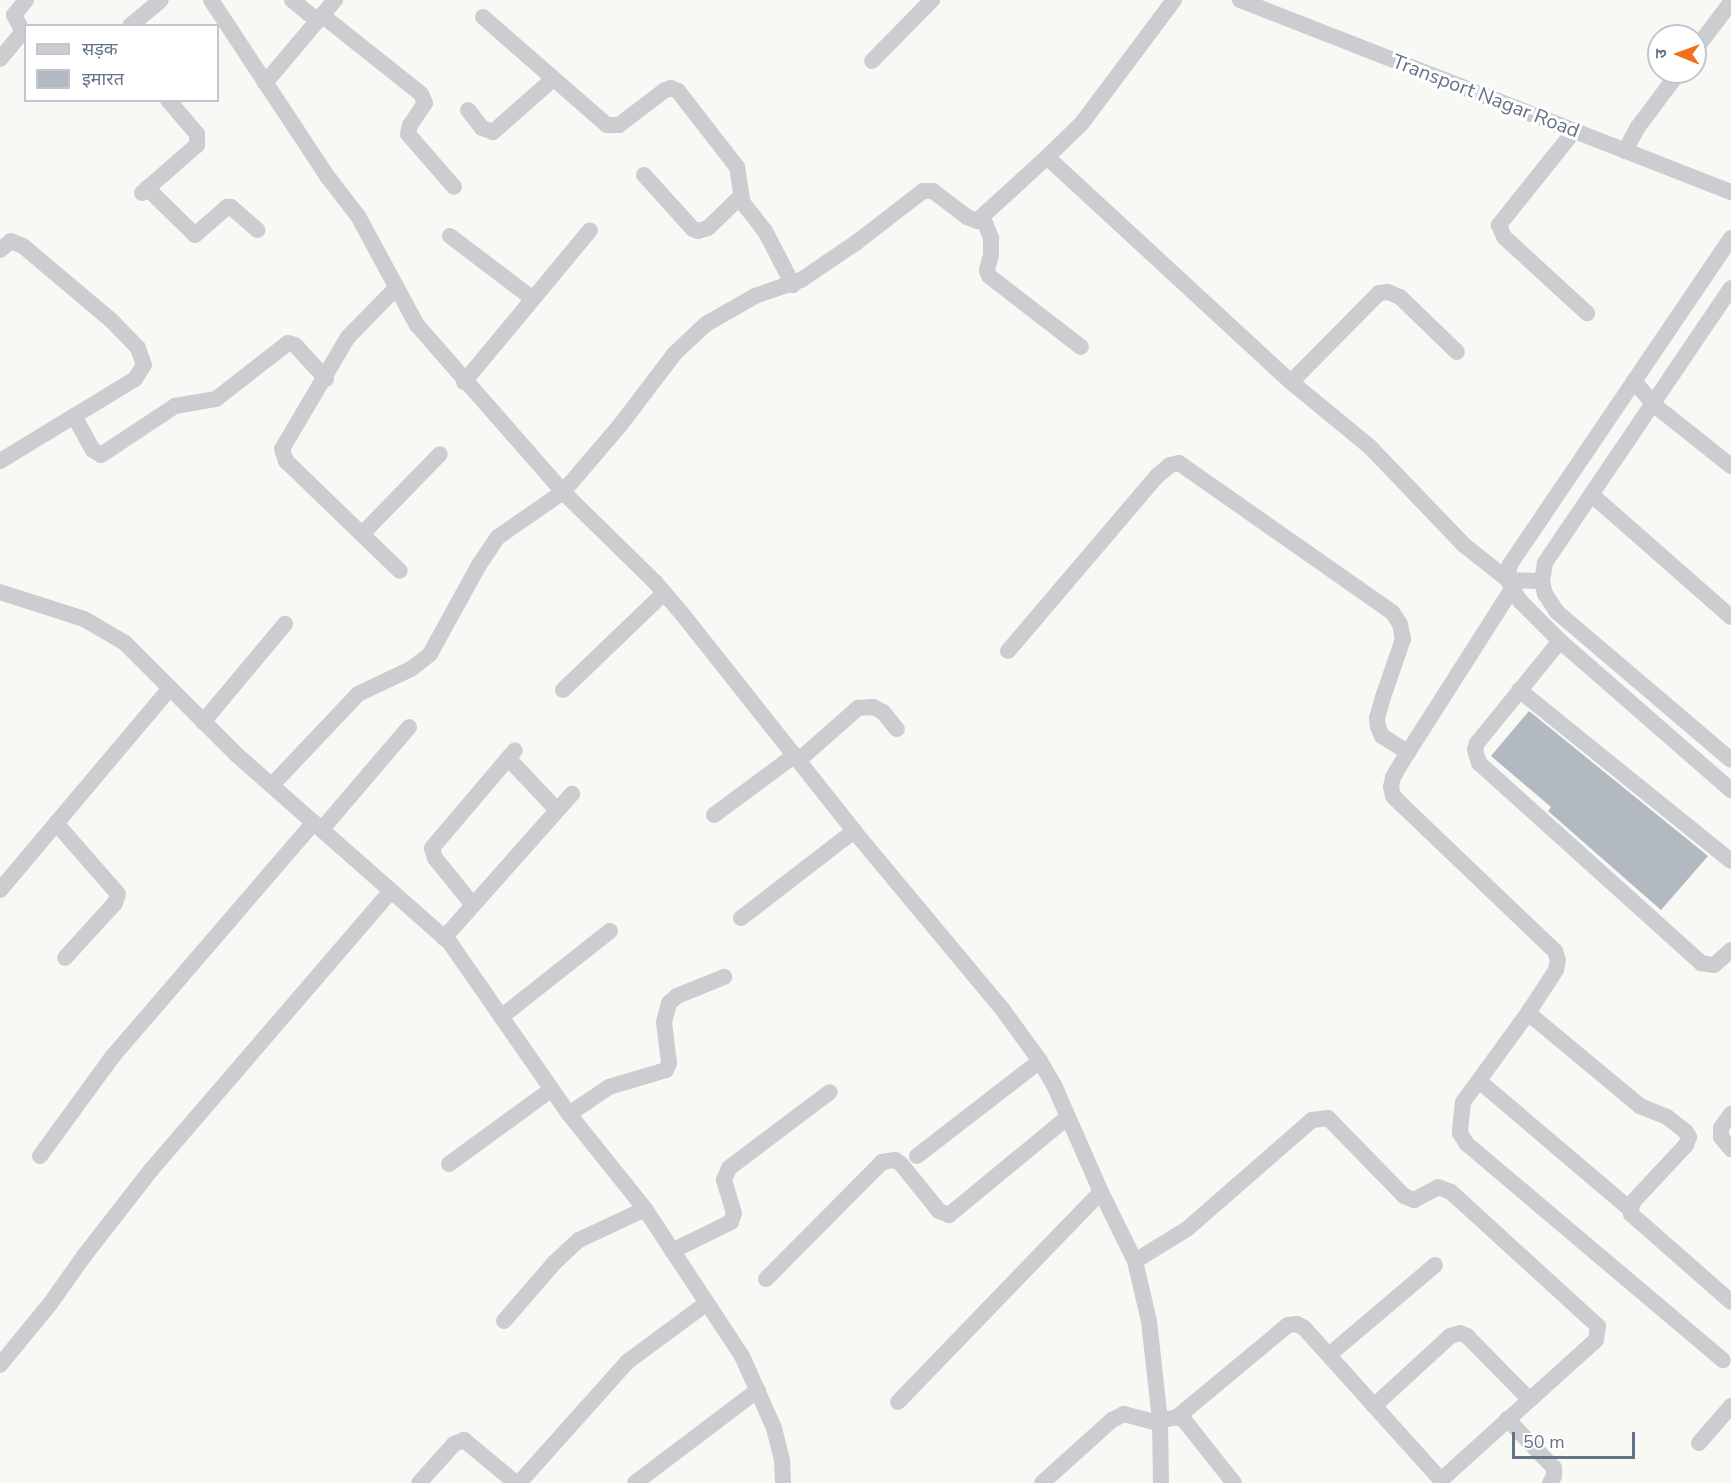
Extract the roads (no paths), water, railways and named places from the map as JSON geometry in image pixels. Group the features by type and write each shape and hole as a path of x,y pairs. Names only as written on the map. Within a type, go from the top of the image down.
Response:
{"street":[{"path":"0,58 21,34 22,30 14,15 26,0"},
{"path":"132,24 161,0"},
{"path":"211,0 327,176 358,216 417,325 464,382 563,492 664,593 854,831 1003,1010 1040,1060 1101,1192 1136,1261 1169,1418 1161,1483"},
{"path":"292,0 421,94 425,104 410,125 408,134 454,187"},
{"path":"265,83 335,0"},
{"path":"872,61 932,0"},
{"path":"272,785 358,694 422,662 438,641 479,565 498,537 563,492 689,339 724,312 755,296 793,285 849,248 923,191 933,191 973,220 983,218 1082,123 1174,0"},
{"name":"Transport Nagar Road","path":"1240,0 1731,192"},
{"path":"1707,34 1731,2"},
{"path":"483,17 599,121 613,127 619,126 665,90 671,88 678,91 737,167 740,197 765,231 793,285"},
{"path":"468,110 482,128 493,132 552,80"},
{"path":"1625,151 1638,127 1670,84"},
{"path":"170,102 197,134 197,146 144,190 195,235 227,207 231,207 257,230"},
{"path":"1575,130 1503,217 1500,231 1587,313"},
{"path":"1047,156 1291,382 1370,447 1464,545 1510,584 1520,601 1560,641 1730,788"},
{"path":"644,175 698,231 708,228 740,197"},
{"path":"983,218 991,238 992,255 987,270 989,276 1081,347"},
{"path":"464,382 590,230"},
{"path":"450,236 533,299"},
{"path":"1724,1360 1467,1144 1460,1133 1459,1120 1463,1102 1528,1013 1556,970 1555,951 1393,795 1391,786 1393,777 1510,584 1510,565 1731,238"},
{"path":"0,250 11,241 23,246 111,320 142,355 144,365 135,379 0,461"},
{"path":"396,288 359,323 342,347 326,379 285,442 283,455 400,571"},
{"path":"1731,288 1545,563 1542,581 1545,594 1557,612 1731,760"},
{"path":"1291,382 1379,293 1388,292 1400,297 1456,352"},
{"path":"74,416 93,450 101,455 175,406 216,399 288,343 295,345 326,379"},
{"path":"1634,381 1653,404 1731,466"},
{"path":"363,533 440,454"},
{"path":"1008,651 1156,476 1170,465 1179,463 1392,612 1400,624 1403,639 1377,718 1378,727 1383,736 1408,752"},
{"path":"1592,495 1731,616"},
{"path":"1510,584 1542,581"},
{"path":"0,592 84,619 124,643 203,722 444,938 569,1114 645,1209 742,1356 774,1428 782,1461 783,1483"},
{"path":"563,690 664,593"},
{"path":"203,722 285,624"},
{"path":"1560,641 1477,742 1475,750 1479,763 1701,963 1714,965 1731,950"},
{"path":"0,890 170,688"},
{"path":"1519,690 1731,861"},
{"path":"714,815 797,758 858,708 873,706 883,712 897,729"},
{"path":"40,1156 113,1056 318,825 409,727"},
{"path":"473,905 435,858 432,848 511,754 557,810"},
{"path":"444,938 572,794"},
{"path":"57,823 118,894 115,903 65,958"},
{"path":"741,918 854,831"},
{"path":"0,1365 50,1304 151,1170 391,891"},
{"path":"501,1017 610,931"},
{"path":"569,1114 609,1087 658,1073 669,1063 664,1022 669,1004 677,996 724,976"},
{"path":"1528,1013 1640,1106 1667,1117 1686,1132 1689,1141 1632,1203 1630,1209"},
{"path":"917,1156 1040,1060"},
{"path":"1479,1081 1630,1209 1634,1218 1731,1302"},
{"path":"449,1164 552,1089"},
{"path":"672,1251 730,1222 734,1213 724,1180 729,1168 830,1092"},
{"path":"1731,1114 1721,1128 1721,1137 1731,1149"},
{"path":"766,1279 882,1162 895,1160 902,1164 939,1210 949,1215 1068,1117"},
{"path":"1042,1483 1119,1414 1131,1414 1149,1422 1169,1418 1288,1325 1297,1324 1304,1328 1329,1355 1442,1481 1507,1419 1596,1340 1598,1326 1451,1192 1438,1187 1418,1199 1409,1199 1328,1118 1312,1120 1186,1229 1136,1261"},
{"path":"898,1402 1101,1192"},
{"path":"504,1321 554,1263 579,1240 645,1209"},
{"path":"1329,1355 1435,1265"},
{"path":"419,1483 454,1444 464,1440 518,1483 627,1362 706,1303"},
{"path":"1374,1406 1450,1336 1460,1334 1467,1336 1530,1399"},
{"path":"635,1483 758,1390"},
{"path":"1699,1443 1731,1406"},
{"path":"1169,1418 1190,1424 1234,1483"},
{"path":"1507,1419 1554,1468 1554,1476 1550,1483"}]}
